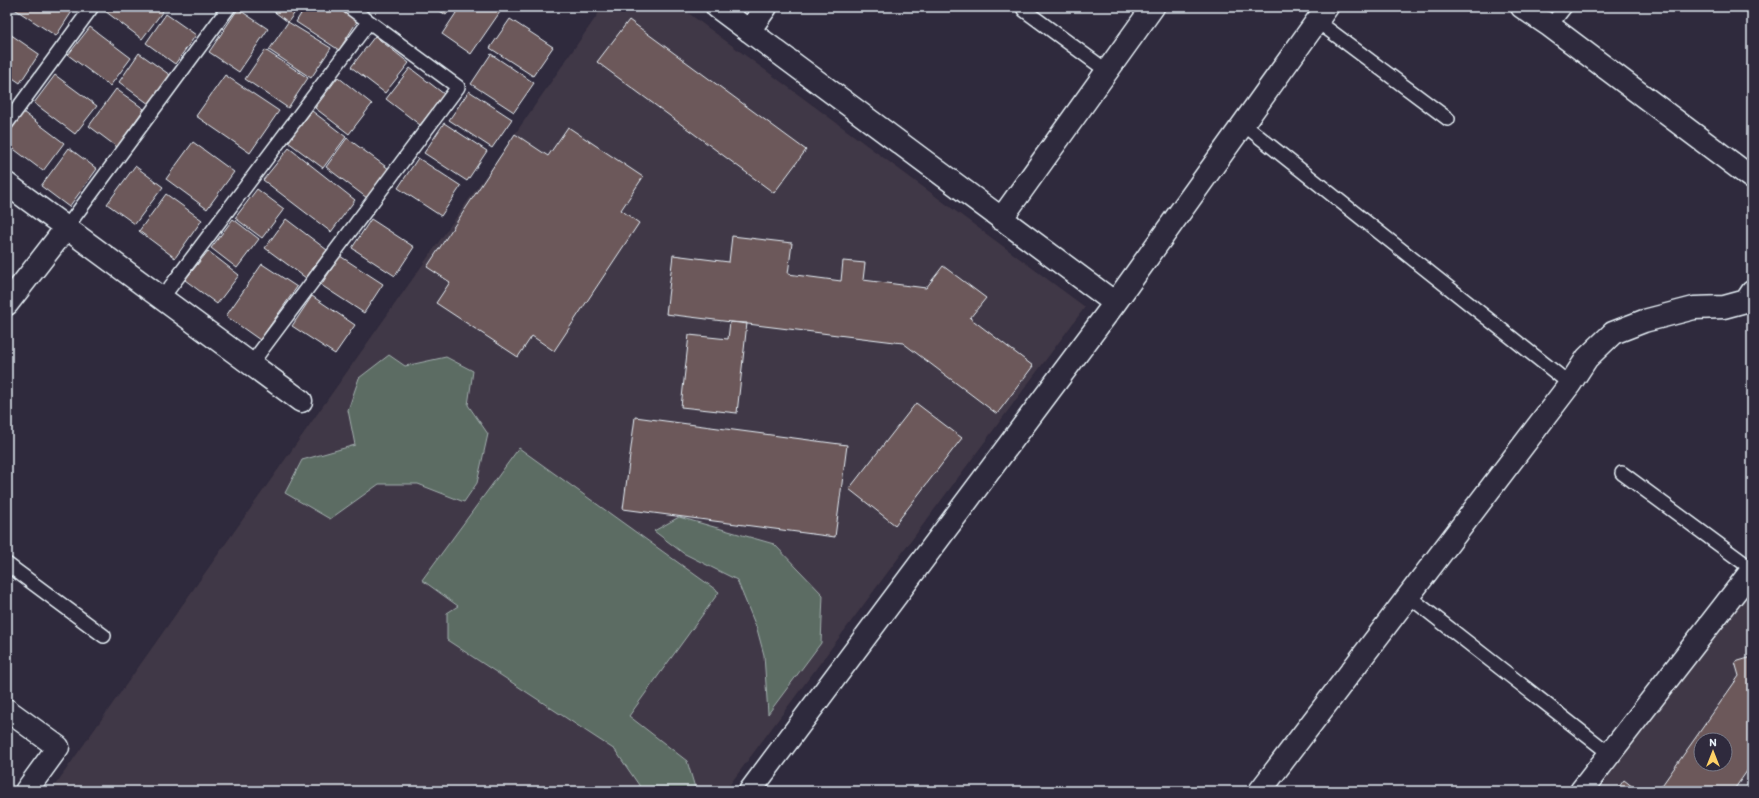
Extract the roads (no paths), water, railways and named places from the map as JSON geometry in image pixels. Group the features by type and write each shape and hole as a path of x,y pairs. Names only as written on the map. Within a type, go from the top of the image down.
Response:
{"street":[{"path":"716,7 1115,303"},
{"path":"749,31 766,7"},
{"path":"1001,218 1153,7"},
{"path":"1522,7 1550,26 1752,178"},
{"path":"750,791 1115,303 1322,14"},
{"path":"7,184 301,401"},
{"path":"7,304 66,228"},
{"path":"1260,791 1407,595 1570,384 1587,358 1613,332 1644,321 1694,308 1724,307 1746,301 1752,292"},
{"path":"1581,791 1752,569"},
{"path":"7,710 58,747 26,791"}],"lane":[{"path":"7,123 92,7"},
{"path":"66,228 229,7"},
{"path":"251,364 458,87 349,7"},
{"path":"1550,26 1565,7"},
{"path":"1024,10 1107,71"},
{"path":"1322,14 1448,119"},
{"path":"162,298 369,22"},
{"path":"1242,124 1570,384"},
{"path":"1622,473 1752,569"},
{"path":"7,564 104,636"},
{"path":"1407,595 1610,754"}]}
